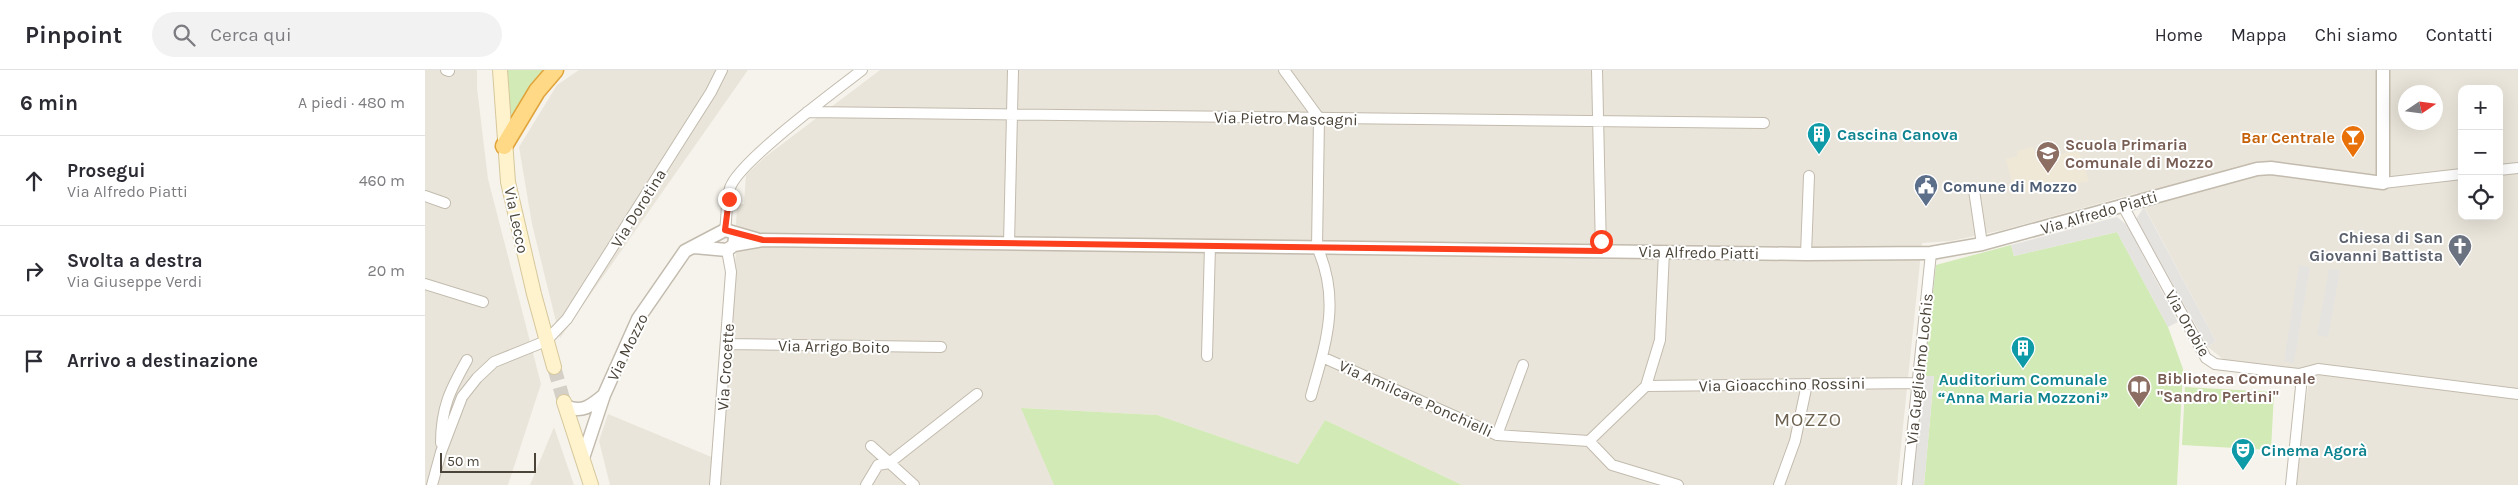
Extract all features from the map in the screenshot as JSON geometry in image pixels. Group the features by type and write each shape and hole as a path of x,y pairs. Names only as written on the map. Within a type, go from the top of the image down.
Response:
{"highway":[{"path":"504,146 537,91 555,70"}],"main road":[{"name":"Via Lecco","path":"500,70 504,146 509,182 553,367"},
{"path":"565,404 591,485"}],"street":[{"name":"Via Dorotina","path":"546,341 567,319 711,92 722,70"},
{"name":"Via Crocette","path":"715,485 731,272 727,240 729,189 733,180 744,168 807,112 861,70"},
{"path":"1009,244 1013,70"},
{"path":"1284,70 1319,118 1317,247 1323,260 1331,302 1322,357 1311,396"},
{"path":"1597,70 1601,251"},
{"path":"2383,70 2383,183 2458,174"},
{"name":"Via Pietro Mascagni","path":"807,112 1764,123"},
{"name":"Via Alfredo Piatti","path":"727,240 1806,254 1931,253 1982,244 2257,169 2271,168 2383,183"},
{"path":"2503,170 2518,168"},
{"path":"1806,254 1809,176"},
{"path":"1974,190 1982,244"},
{"path":"425,196 445,203"},
{"name":"Via Orobie","path":"2123,206 2206,358 2219,366 2299,374 2318,369 2518,394"},
{"name":"Via Mozzo","path":"583,458 604,395 638,319 673,267 692,247 727,240"},
{"path":"1207,356 1210,246"},
{"path":"1663,251 1660,340 1646,386 1589,441 1612,465 1679,485"},
{"name":"Via Guglielmo Lochis","path":"1907,485 1931,253"},
{"path":"425,284 483,302"},
{"path":"432,485 441,452 462,397 477,378 494,362 546,341"},
{"name":"Via Arrigo Boito","path":"727,344 941,347"},
{"name":"Via Amilcare Ponchielli","path":"1322,357 1497,435 1589,441"},
{"path":"441,452 441,421 445,404 451,388 467,360"},
{"path":"1497,435 1523,365"},
{"path":"2291,485 2301,387 2299,374"},
{"name":"Via Gioacchino Rossini","path":"1646,386 1917,383"},
{"path":"1779,485 1795,441 1807,384"},
{"path":"866,485 878,465 889,463 977,394"},
{"path":"565,404 572,409 589,408 604,395"},
{"path":"871,446 914,485"}],"shaded area":[{"path":"425,70 477,70 477,88 488,179 541,384 508,485 425,485"},
{"path":"579,70 748,70 560,338 532,224 519,147 557,85"},
{"path":"880,70 2518,70 2518,485 2296,485 2297,453 2310,376 2224,360 2208,347 2216,341 2137,193 2003,230 1951,241 1922,243 1897,485 1462,485 1325,420 1298,464 1157,415 1022,408 1054,485 610,485 599,441 608,414 721,461 736,251 740,226 736,226 737,204 744,204 746,175 765,157"},
{"name":"Scuola Primaria Comunale di Mozzo","path":"2033,147 2037,160 2078,150 2089,181 2050,191 2048,187 2019,194 2015,182 2012,183 2006,159 2018,156 2017,151"},
{"path":"2144,207 2216,341 2208,347 2136,219"},
{"path":"2117,217 2127,225 2178,322 2168,327 2117,232 2014,256 2011,245"},
{"path":"2299,265 2310,267 2294,363 2284,361"},
{"path":"2329,269 2340,270 2328,337 2317,335"},
{"path":"1924,376 1934,376 1924,485 1911,485"},
{"path":"554,427 574,485 530,485"}],"green space":[{"path":"504,70 549,70 507,134"},
{"path":"2117,232 2168,327 2183,369 2177,485 1924,485 1934,376 1924,376 1936,265 2011,245 2014,256"},
{"path":"2185,387 2274,392 2271,450 2182,445"},
{"path":"1021,408 1157,415 1298,464 1325,420 1462,485 1054,485"}],"tunnel":[{"path":"554,367 564,402"}],"place":[{"name":"Cascina Canova","path":"1819,155"},
{"name":"Bar Centrale","path":"2353,158"},
{"name":"Scuola Primaria Comunale di Mozzo","path":"2048,174"},
{"name":"Comune di Mozzo","path":"1926,207"},
{"name":"Chiesa di San Giovanni Battista","path":"2460,267"},
{"name":"Auditorium Comunale “Anna Maria Mozzoni”","path":"2023,369"},
{"name":"Biblioteca Comunale \"Sandro Pertini\"","path":"2139,408"},
{"name":"Cinema Agorà","path":"2243,471"}],"district":[{"name":"MOZZO","path":"1808,419"}],"route":[{"path":"729,199 725,230 731,231 733,234 763,240 1601,251 1601,241"}]}
